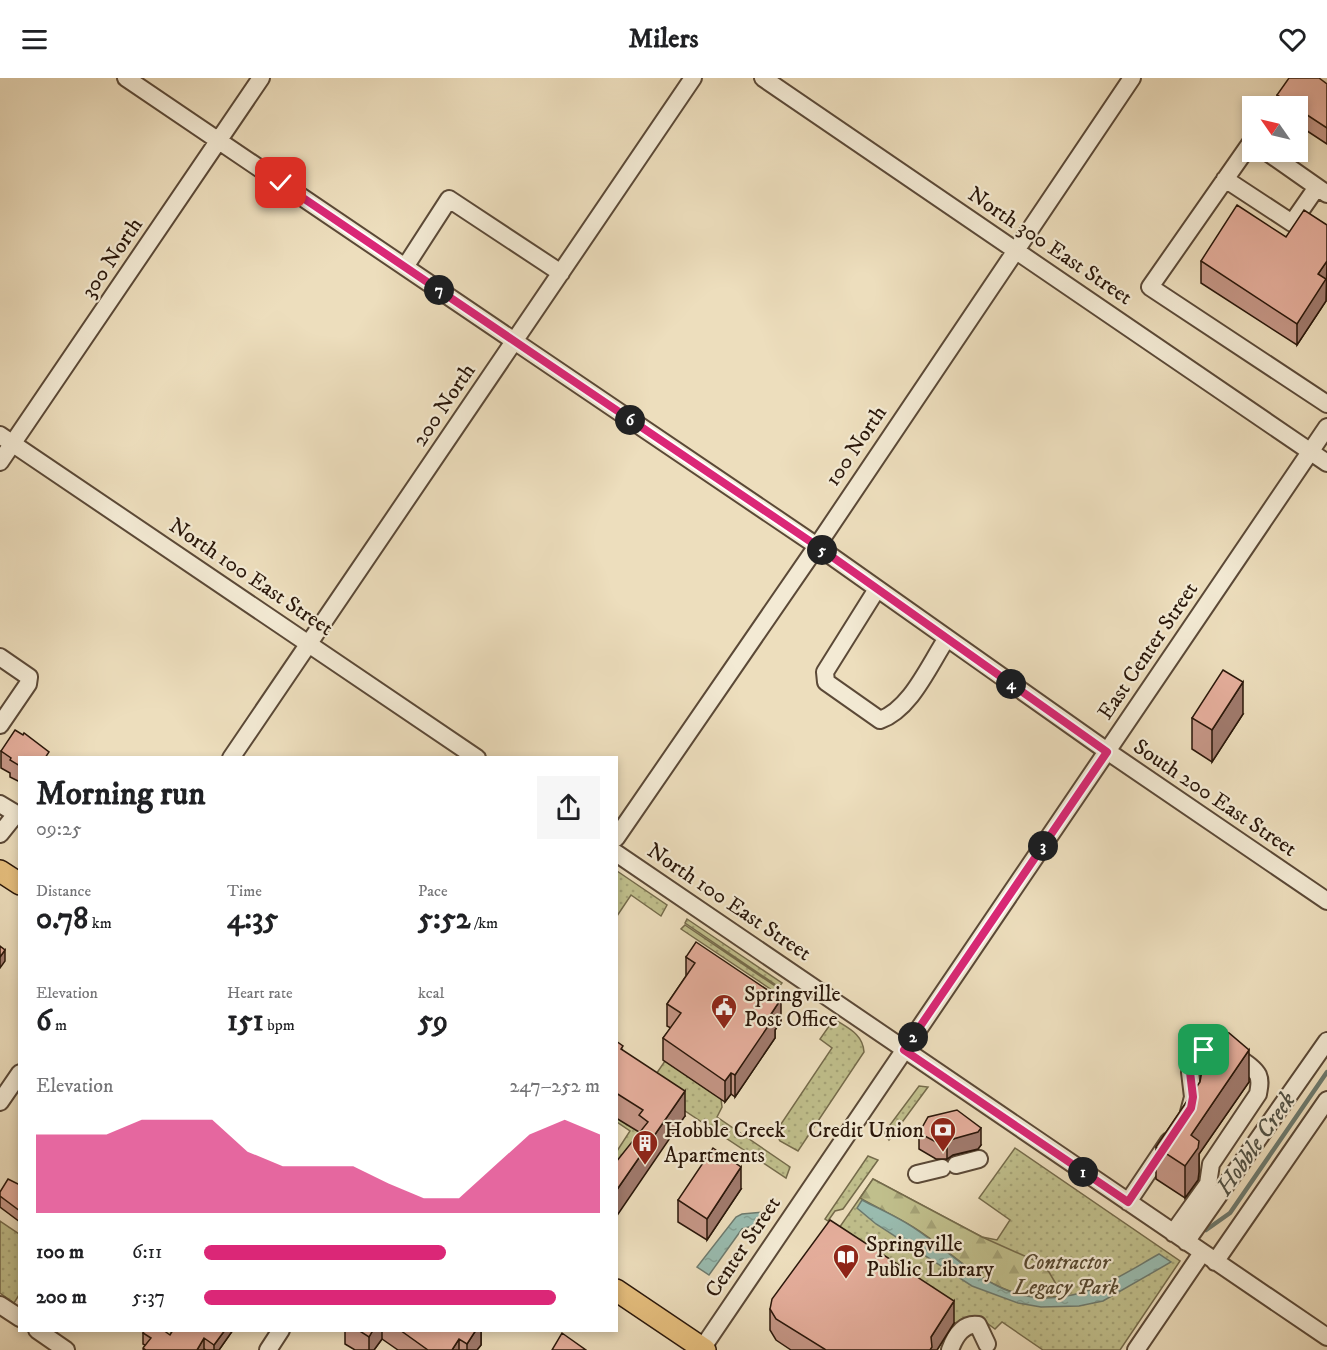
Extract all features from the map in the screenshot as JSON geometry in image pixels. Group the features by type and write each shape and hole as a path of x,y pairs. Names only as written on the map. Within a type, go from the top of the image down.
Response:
{"main road":[{"path":"618,1291 703,1349"}],"street":[{"name":"South 200 East Street","path":"126,78 817,546 1107,752 1327,901"},
{"name":"300 North","path":"0,462 6,440 219,141 261,78"},
{"name":"200 North","path":"232,756 693,78"},
{"name":"North 300 East Street","path":"763,78 1327,463"},
{"name":"100 North","path":"618,835 817,546 1132,78"},
{"path":"1242,155 1150,288 1327,404"},
{"path":"1225,179 1292,223 1322,190 1281,162"},
{"path":"405,267 449,199 561,273"},
{"name":"East Center Street","path":"904,1050 1327,427"},
{"name":"North 100 East Street","path":"6,440 474,756"},
{"path":"877,589 825,672 826,682 880,720 892,716 904,703 947,638"},
{"path":"0,657 28,677 28,684 1,722"},
{"path":"0,804 18,815 0,834"},
{"name":"North 100 East Street","path":"618,854 1327,1337"},
{"path":"1179,1238 1327,1041"},
{"path":"1128,1202 1191,1108 1193,1097 1190,1072 1204,1050 1212,1047 1223,1049 1257,1073 1260,1082 1258,1094 1210,1164 1208,1184 1179,1238"},
{"name":"Center Street","path":"703,1349 904,1050"},
{"path":"0,1102 18,1076"},
{"path":"1136,1350 1327,1100"},
{"path":"917,1174 979,1159"},
{"path":"0,1305 18,1317"},
{"path":"950,1350 963,1328 969,1324 978,1325 987,1344"},
{"path":"40,1332 66,1350"},
{"path":"268,1350 280,1332"}],"green space":[{"path":"618,872 667,905 661,916 631,895 618,914"},
{"path":"687,919 782,983 779,987 685,923"},
{"path":"685,925 778,988 775,992 681,929"},
{"path":"834,1019 858,1036 864,1052 798,1151 780,1141 775,1133 832,1048 820,1039"},
{"path":"665,1061 721,1099 722,1107 717,1117 790,1167 786,1178 679,1107 618,1196 618,1149 630,1131 618,1123 618,1082 650,1083"},
{"path":"919,1086 928,1087 889,1140 884,1133"},
{"name":"Contractor Legacy Park","path":"1015,1148 1180,1261 1120,1350 1043,1350 1002,1322 995,1329 980,1318 959,1326 830,1241 873,1179 982,1237 997,1240 1010,1220 979,1198"},
{"path":"868,1156 878,1160 843,1209 835,1211 828,1221 825,1219"},
{"path":"873,1179 982,1237 1038,1262 1049,1272 1063,1296 1038,1297 1017,1293 981,1277 913,1227 860,1198"},
{"path":"0,1221 18,1233 18,1297 14,1303 0,1293"}],"water":[{"path":"862,1200 908,1224 987,1280 1006,1290 1026,1296 1048,1298 1084,1292 1117,1278 1159,1254 1171,1262 1103,1301 1079,1306 1041,1307 1018,1303 972,1286 876,1224 857,1208"},
{"path":"764,1212 755,1225 742,1229 709,1275 697,1267 736,1217 742,1214"}],"building":[{"path":"1289,78 1319,78 1327,84 1327,128 1308,116 1308,96 1277,95"},
{"path":"1237,205 1286,237 1304,210 1327,225 1327,261 1318,274 1326,279 1297,324 1201,261"},
{"path":"1223,670 1243,682 1212,730 1192,718"},
{"path":"15,730 23,735 24,733 49,752 46,756 18,756 18,765 1,751"},
{"name":"Springville Post Office","path":"696,942 781,999 771,1014 775,1016 735,1075 731,1073 725,1081 663,1038 681,1013 667,1004 695,963 686,957"},
{"path":"0,946 5,950 0,957"},
{"path":"1211,1027 1229,1033 1249,1050 1191,1135 1199,1141 1198,1148 1185,1166 1156,1147 1200,1082 1203,1065 1212,1052 1201,1042"},
{"path":"618,1042 623,1046 621,1049 685,1091 618,1188 618,1160 648,1122 639,1115 643,1110 618,1094"},
{"path":"957,1110 981,1128 978,1132 947,1143 936,1142 919,1133 928,1117"},
{"path":"713,1148 741,1167 707,1219 678,1200"},
{"path":"8,1179 18,1184 18,1210 0,1196"},
{"name":"Springville Public Library","path":"830,1220 954,1301 931,1337 930,1350 826,1350 776,1319 770,1309 772,1299"},
{"path":"166,1332 170,1335 172,1332 224,1332 214,1345 204,1338 197,1350 146,1350 143,1348 151,1338 143,1333"},
{"path":"361,1332 372,1332 369,1337"},
{"path":"403,1332 475,1332 467,1344 459,1339 452,1350 428,1350"},
{"path":"562,1333 586,1350 552,1350"}],"waterway":[{"name":"Hobble Creek","path":"1206,1230 1230,1213 1327,1072"}],"place":[{"name":"Springville Post Office","path":"724,1030"},
{"name":"Credit Union","path":"943,1153"},
{"name":"Hobble Creek Apartments","path":"645,1166"},
{"name":"Springville Public Library","path":"846,1280"}],"route":[{"path":"281,183 817,546 1107,752 904,1050 1128,1202 1191,1108 1193,1097 1190,1072 1204,1050"}]}
